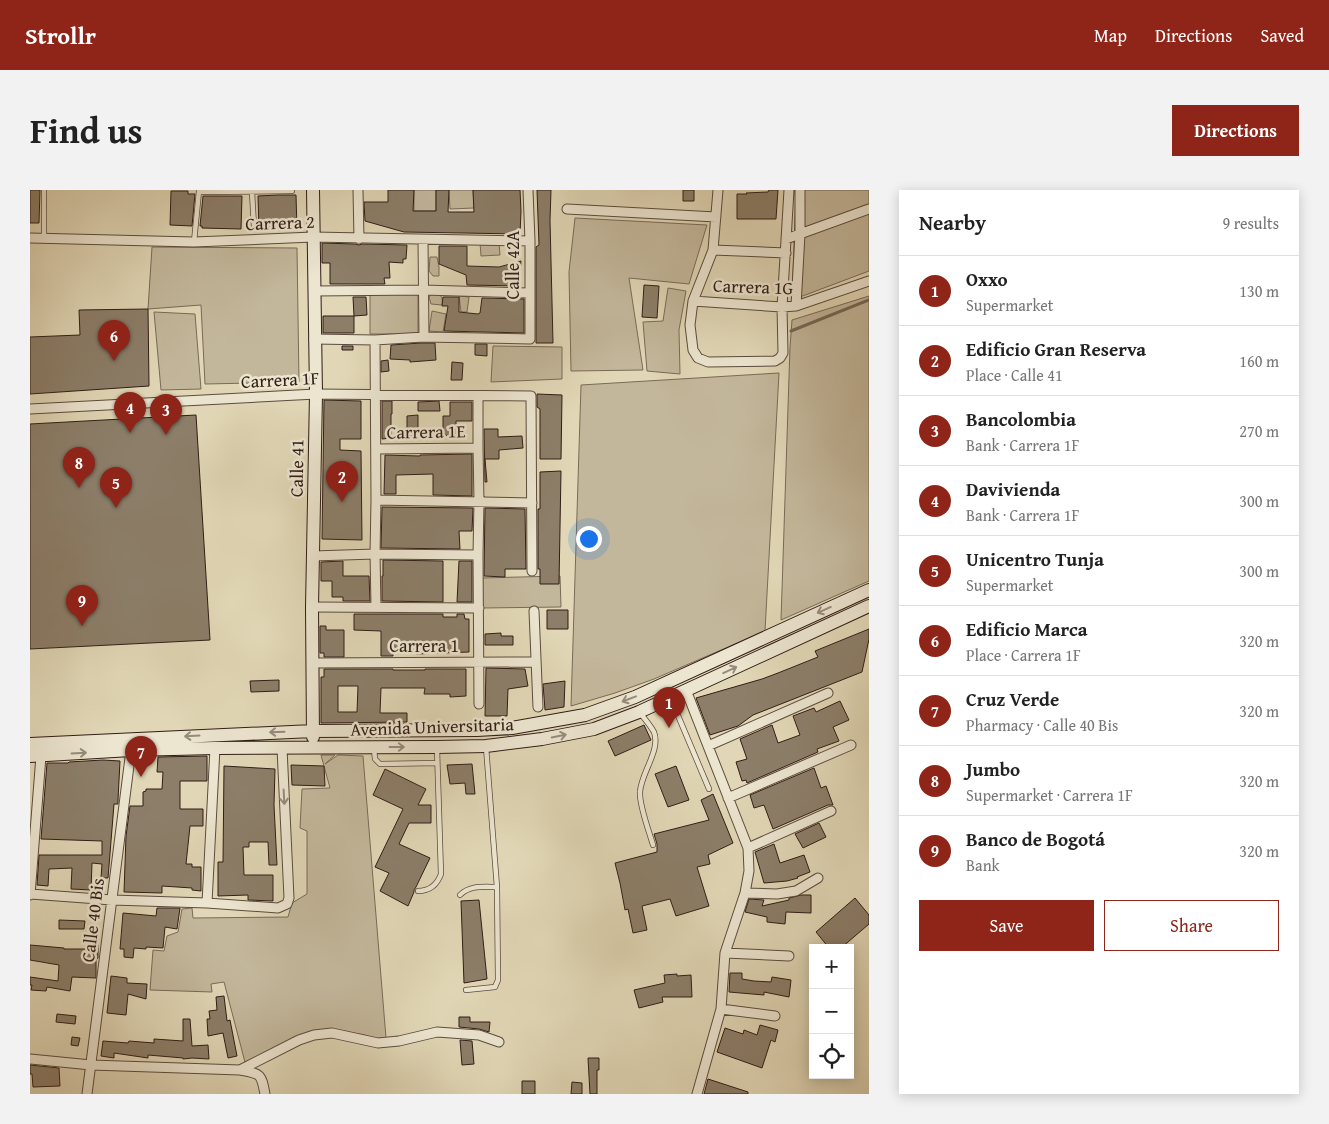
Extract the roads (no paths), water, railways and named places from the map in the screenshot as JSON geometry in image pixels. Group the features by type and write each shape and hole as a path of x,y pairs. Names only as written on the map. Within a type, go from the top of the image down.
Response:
{"main road":[{"name":"Calle 41","path":"313,190 316,394 312,607 314,747"},
{"name":"Avenida Universitaria","path":"30,744 313,731 486,730 512,728 586,715 635,696 869,590"},
{"name":"Avenida Universitaria","path":"35,756 130,750 215,748 486,746 542,739 594,729 640,712 869,606"}],"street":[{"path":"358,190 360,239"},
{"name":"Calle 42A","path":"424,337 530,339 528,190"},
{"path":"718,190 713,250 693,301 690,325 693,350 698,358 708,362 775,361 783,353 782,307 789,190"},
{"path":"796,306 800,234 800,190"},
{"path":"567,209 716,217"},
{"path":"786,240 869,209"},
{"name":"Carrera 2","path":"30,238 194,242 314,238 530,241"},
{"path":"314,339 375,340 424,337 423,240"},
{"path":"713,250 786,252"},
{"name":"Carrera 1G","path":"693,301 782,307 796,306 869,281"},
{"path":"314,291 423,290 530,293"},
{"path":"375,340 376,607"},
{"name":"Carrera 1F","path":"30,409 316,394 531,396 532,503"},
{"path":"478,396 479,704"},
{"name":"Carrera 1E","path":"376,449 478,448"},
{"path":"376,500 532,503 532,571"},
{"path":"313,556 375,554 478,556"},
{"path":"312,607 479,608"},
{"path":"534,611 538,707"},
{"name":"Carrera 1","path":"312,663 536,662"},
{"path":"686,690 748,848 749,871 745,894 725,953 721,1009 697,1094"},
{"path":"708,746 828,693"},
{"path":"728,798 851,745"},
{"path":"207,903 215,748"},
{"path":"35,756 30,894 278,908 286,904 289,898 282,748"},
{"name":"Calle 40 Bis","path":"87,1094 130,750"},
{"path":"748,848 831,811"},
{"path":"745,894 777,894 796,891 818,878"},
{"path":"725,953 789,956"},
{"path":"721,1009 774,1016"},
{"path":"240,1070 299,1040 314,1035 332,1033 378,1043 399,1041 437,1032 479,1035 499,1042"},
{"path":"30,1059 91,1065 240,1070 259,1075 265,1094"}],"lane":[{"path":"44,190 44,238"},
{"path":"194,242 199,191 292,191"},
{"path":"252,192 254,227"},
{"path":"670,698 709,789"},
{"path":"640,712 654,734 655,746 640,792 644,815 653,845"},
{"path":"466,990 495,987 498,980 496,887 486,746"},
{"path":"373,747 375,759 380,764 437,763"},
{"path":"418,891 431,889 439,880 441,874 437,747"},
{"path":"460,895 469,889 477,887 496,887"}],"waterway":[{"path":"791,331 869,300"}],"place":[{"name":"Edificio Marca","path":"114,361"},
{"name":"Davivienda","path":"130,433"},
{"name":"Bancolombia","path":"166,435"},
{"name":"Jumbo","path":"79,488"},
{"name":"Edificio Gran Reserva","path":"342,502"},
{"name":"Unicentro Tunja","path":"116,508"},
{"name":"Banco de Bogotá","path":"82,626"},
{"name":"Oxxo","path":"669,728"},
{"name":"Cruz Verde","path":"141,777"}]}
